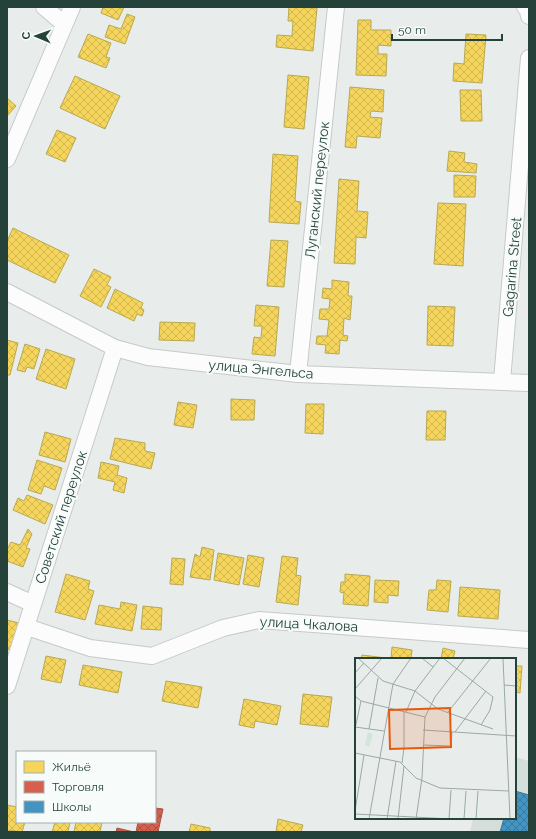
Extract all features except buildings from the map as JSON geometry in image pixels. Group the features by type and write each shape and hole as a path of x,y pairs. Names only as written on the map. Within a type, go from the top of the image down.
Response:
{"street":[{"path":"44,7 64,24"},
{"path":"7,159 72,7"},
{"name":"Луганский переулок","path":"298,374 336,7"},
{"path":"525,7 527,7 529,16"},
{"name":"Gagarina Street","path":"502,381 529,58"},
{"name":"улица Энгельса","path":"7,292 115,348 148,357 298,374 529,383"},
{"name":"Советский переулок","path":"7,686 115,348"},
{"path":"7,592 33,604"},
{"name":"улица Чкалова","path":"27,627 90,648 152,656 223,628 259,620 529,640"}],"shaded area":[{"path":"516,757 529,761 529,832 470,832 473,819 516,819"}]}
